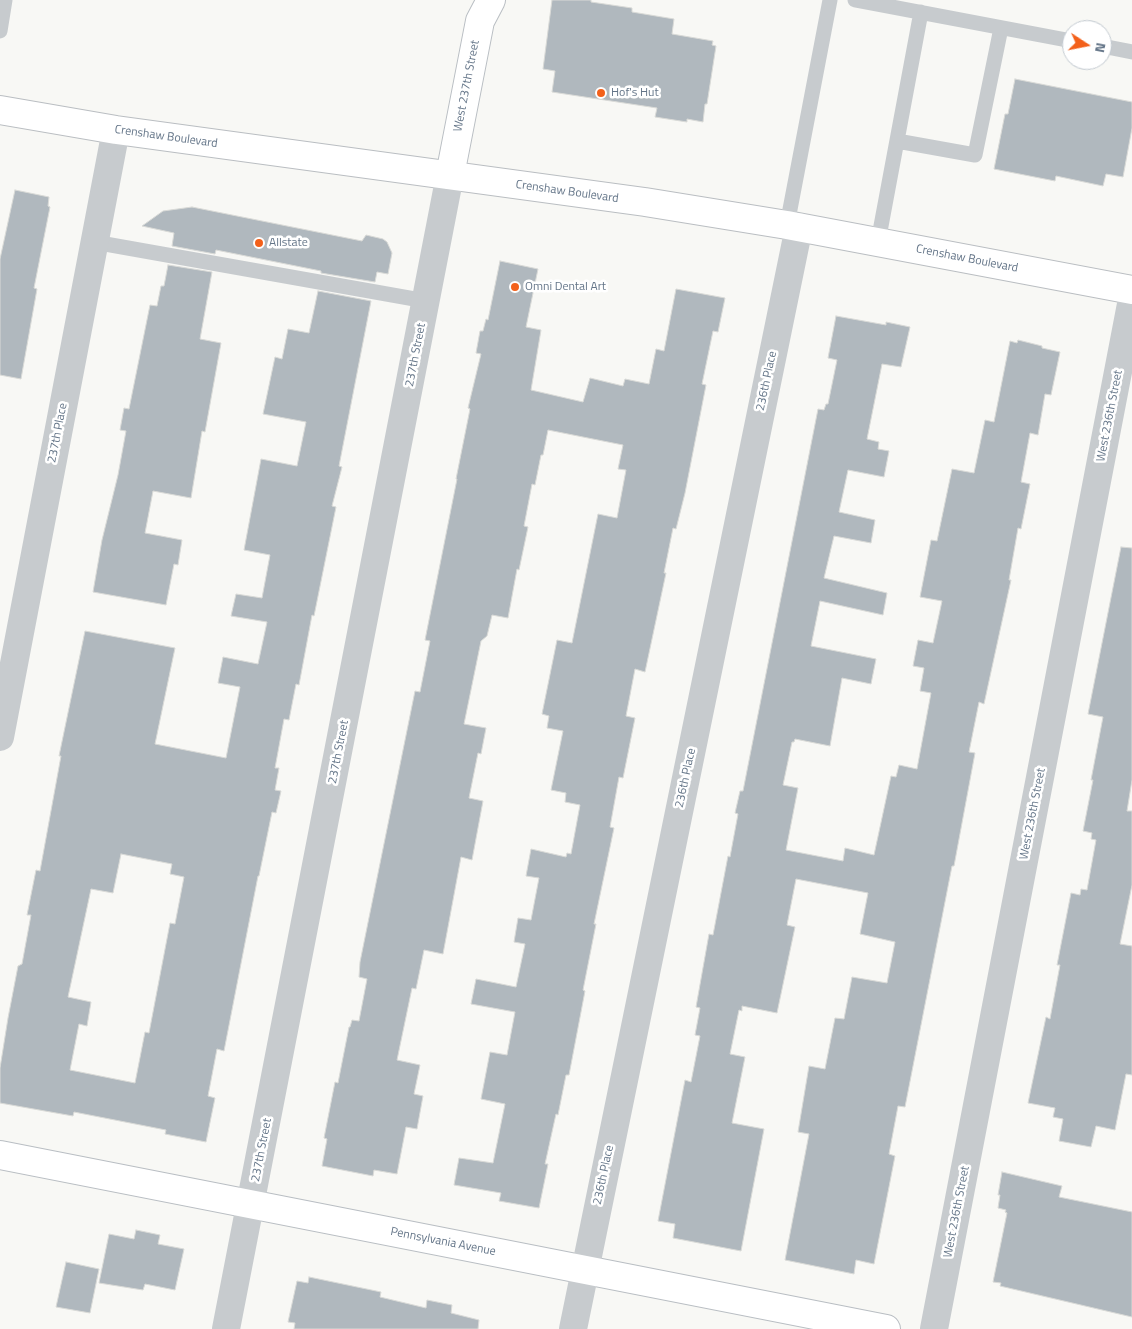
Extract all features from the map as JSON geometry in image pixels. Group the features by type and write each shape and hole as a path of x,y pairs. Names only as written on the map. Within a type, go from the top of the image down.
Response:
{"main road":[{"name":"West 237th Street","path":"450,175 480,21 491,0"},
{"name":"Crenshaw Boulevard","path":"0,110 116,130 645,202 793,226 1132,290"},
{"name":"Pennsylvania Avenue","path":"0,1155 886,1329"}],"street":[{"name":"237th Place","path":"0,737 116,130"},
{"name":"237th Street","path":"226,1329 450,175"},
{"name":"236th Place","path":"573,1329 793,226"},
{"name":"West 236th Street","path":"934,1329 1132,299"}],"lane":[{"path":"0,31 5,0"},
{"path":"793,226 830,0"},
{"path":"855,0 1062,39"},
{"path":"878,242 921,12"},
{"path":"897,141 975,155 1001,28"},
{"path":"1112,48 1132,52"},
{"path":"94,242 426,301"}],"building":[{"path":"552,0 591,0 591,2 632,8 632,12 674,19 672,34 713,41 712,45 716,46 703,122 687,119 687,122 655,117 657,108 552,92 555,71 543,69"},
{"path":"1015,79 1132,102 1132,128 1123,177 1106,174 1103,186 1056,176 1055,181 994,169 1005,114 1008,114"},
{"path":"15,190 49,197 48,206 50,207 34,288 37,289 21,379 0,375 0,259"},
{"path":"192,207 362,241 366,235 383,239 387,242 392,253 388,274 377,272 375,282 321,273 321,271 216,250 215,254 172,246 174,233 142,226 163,211"},
{"path":"500,261 538,269 526,327 541,330 531,390 583,402 590,378 623,386 625,379 649,384 656,349 664,351 676,289 725,298 718,332 713,331 702,384 706,385 685,493 676,529 673,528 664,573 666,573 645,672 635,669 626,716 635,718 623,778 619,777 610,827 614,828 594,924 596,924 583,990 585,991 569,1075 566,1075 545,1164 548,1164 539,1208 499,1201 501,1193 454,1185 459,1158 493,1163 505,1104 481,1099 490,1052 507,1055 515,1012 471,1004 476,979 516,987 525,944 514,942 518,918 531,920 539,878 526,876 531,849 566,857 567,853 571,854 580,805 565,802 566,793 551,790 563,731 547,728 549,716 542,714 557,640 572,643 598,514 617,518 626,470 618,469 623,445 548,430 535,485 532,484 524,526 528,527 519,570 517,569 508,618 492,615 487,636 481,641 464,724 486,728 481,754 478,753 469,798 483,801 472,860 461,857 443,954 424,950 416,989 412,988 397,1060 420,1065 414,1094 423,1096 417,1129 406,1127 397,1174 374,1170 373,1176 322,1166 327,1139 324,1138 335,1082 338,1083 349,1027 352,1020 359,1021 367,979 359,977 360,962 415,691 420,692 430,641 425,640 470,409 468,408 481,354 476,353 480,331 483,331 486,319 488,320"},
{"path":"168,265 212,272 200,339 221,343 205,432 202,431 191,498 153,491 145,533 182,540 178,565 174,564 166,605 93,592 102,540 118,475 126,431 120,430 124,408 129,409 150,305 157,306 161,286 164,286"},
{"path":"318,291 371,301 339,466 342,467 332,506 336,507 314,616 312,615 299,685 296,684 289,720 284,719 275,768 279,768 275,790 281,791 276,813 272,812 224,1051 217,1049 208,1096 215,1098 206,1142 165,1134 166,1130 74,1112 73,1116 0,1103 0,1068 8,1018 18,966 22,964 31,915 27,915 36,870 40,871 61,756 59,756 85,631 175,648 155,744 226,758 240,687 218,683 223,657 258,664 267,622 231,616 236,594 262,598 270,555 244,550 261,459 297,466 306,422 263,414 275,357 282,359 288,329 309,333","holes":["121,854 172,864 170,874 184,877 175,924 170,923 149,1033 145,1032 135,1083 70,1070 79,1024 87,1026 91,1002 68,997 91,889 113,893"]},
{"path":"836,316 886,325 886,322 910,327 901,367 882,364 867,439 879,442 878,449 889,451 884,477 848,470 839,512 875,520 871,543 834,536 824,578 887,593 883,615 820,601 811,646 876,659 871,684 842,678 830,746 795,739 792,742 783,785 798,788 786,850 843,861 845,848 874,855 891,776 896,777 899,765 917,769 931,693 920,691 924,668 913,666 918,640 933,643 942,601 920,597 931,540 937,541 952,469 974,473 985,420 994,422 1010,341 1017,343 1018,340 1060,352 1051,395 1045,394 1038,435 1030,433 1021,482 1030,484 1021,529 1018,528 1009,580 1011,580 984,704 979,702 969,752 975,753 905,1107 898,1106 889,1154 895,1156 874,1264 856,1260 854,1274 785,1260 809,1134 798,1132 809,1066 825,1069 835,1018 844,1019 852,977 887,983 895,942 860,934 868,893 796,879 787,925 795,927 777,1013 742,1006 742,1011 739,1010 730,1054 745,1057 732,1123 764,1129 741,1251 673,1238 675,1224 658,1221 685,1080 691,1082 700,1036 695,1035 700,1008 696,1007 709,934 713,935 728,856 730,857 738,814 735,813 740,791 743,791 818,409 824,410 826,404 828,404 837,360 828,358"},
{"path":"1121,547 1132,548 1132,780 1127,811 1132,811 1132,885 1120,944 1132,946 1132,1075 1126,1074 1115,1130 1096,1126 1091,1147 1059,1141 1063,1119 1053,1117 1055,1108 1028,1103 1046,1017 1050,1019 1060,965 1057,965 1071,893 1080,895 1081,889 1087,890 1096,840 1091,839 1092,833 1083,831 1103,717 1088,714"},
{"path":"1002,1172 1062,1186 1059,1197 1132,1212 1132,1317 1000,1286 1001,1283 993,1282 1007,1213 1005,1212 1006,1210 998,1208"},
{"path":"136,1230 160,1235 158,1244 184,1249 175,1290 145,1284 143,1290 99,1283 109,1234 134,1239"},
{"path":"66,1262 99,1269 90,1313 56,1307"},
{"path":"309,1277 381,1292 380,1297 426,1308 427,1300 452,1305 451,1313 479,1320 478,1329 294,1329 295,1323 288,1322 297,1281 308,1283"}],"place":[{"name":"Hof's Hut","path":"601,93"},
{"name":"Allstate","path":"259,243"},
{"name":"Omni Dental Art","path":"515,287"}]}
